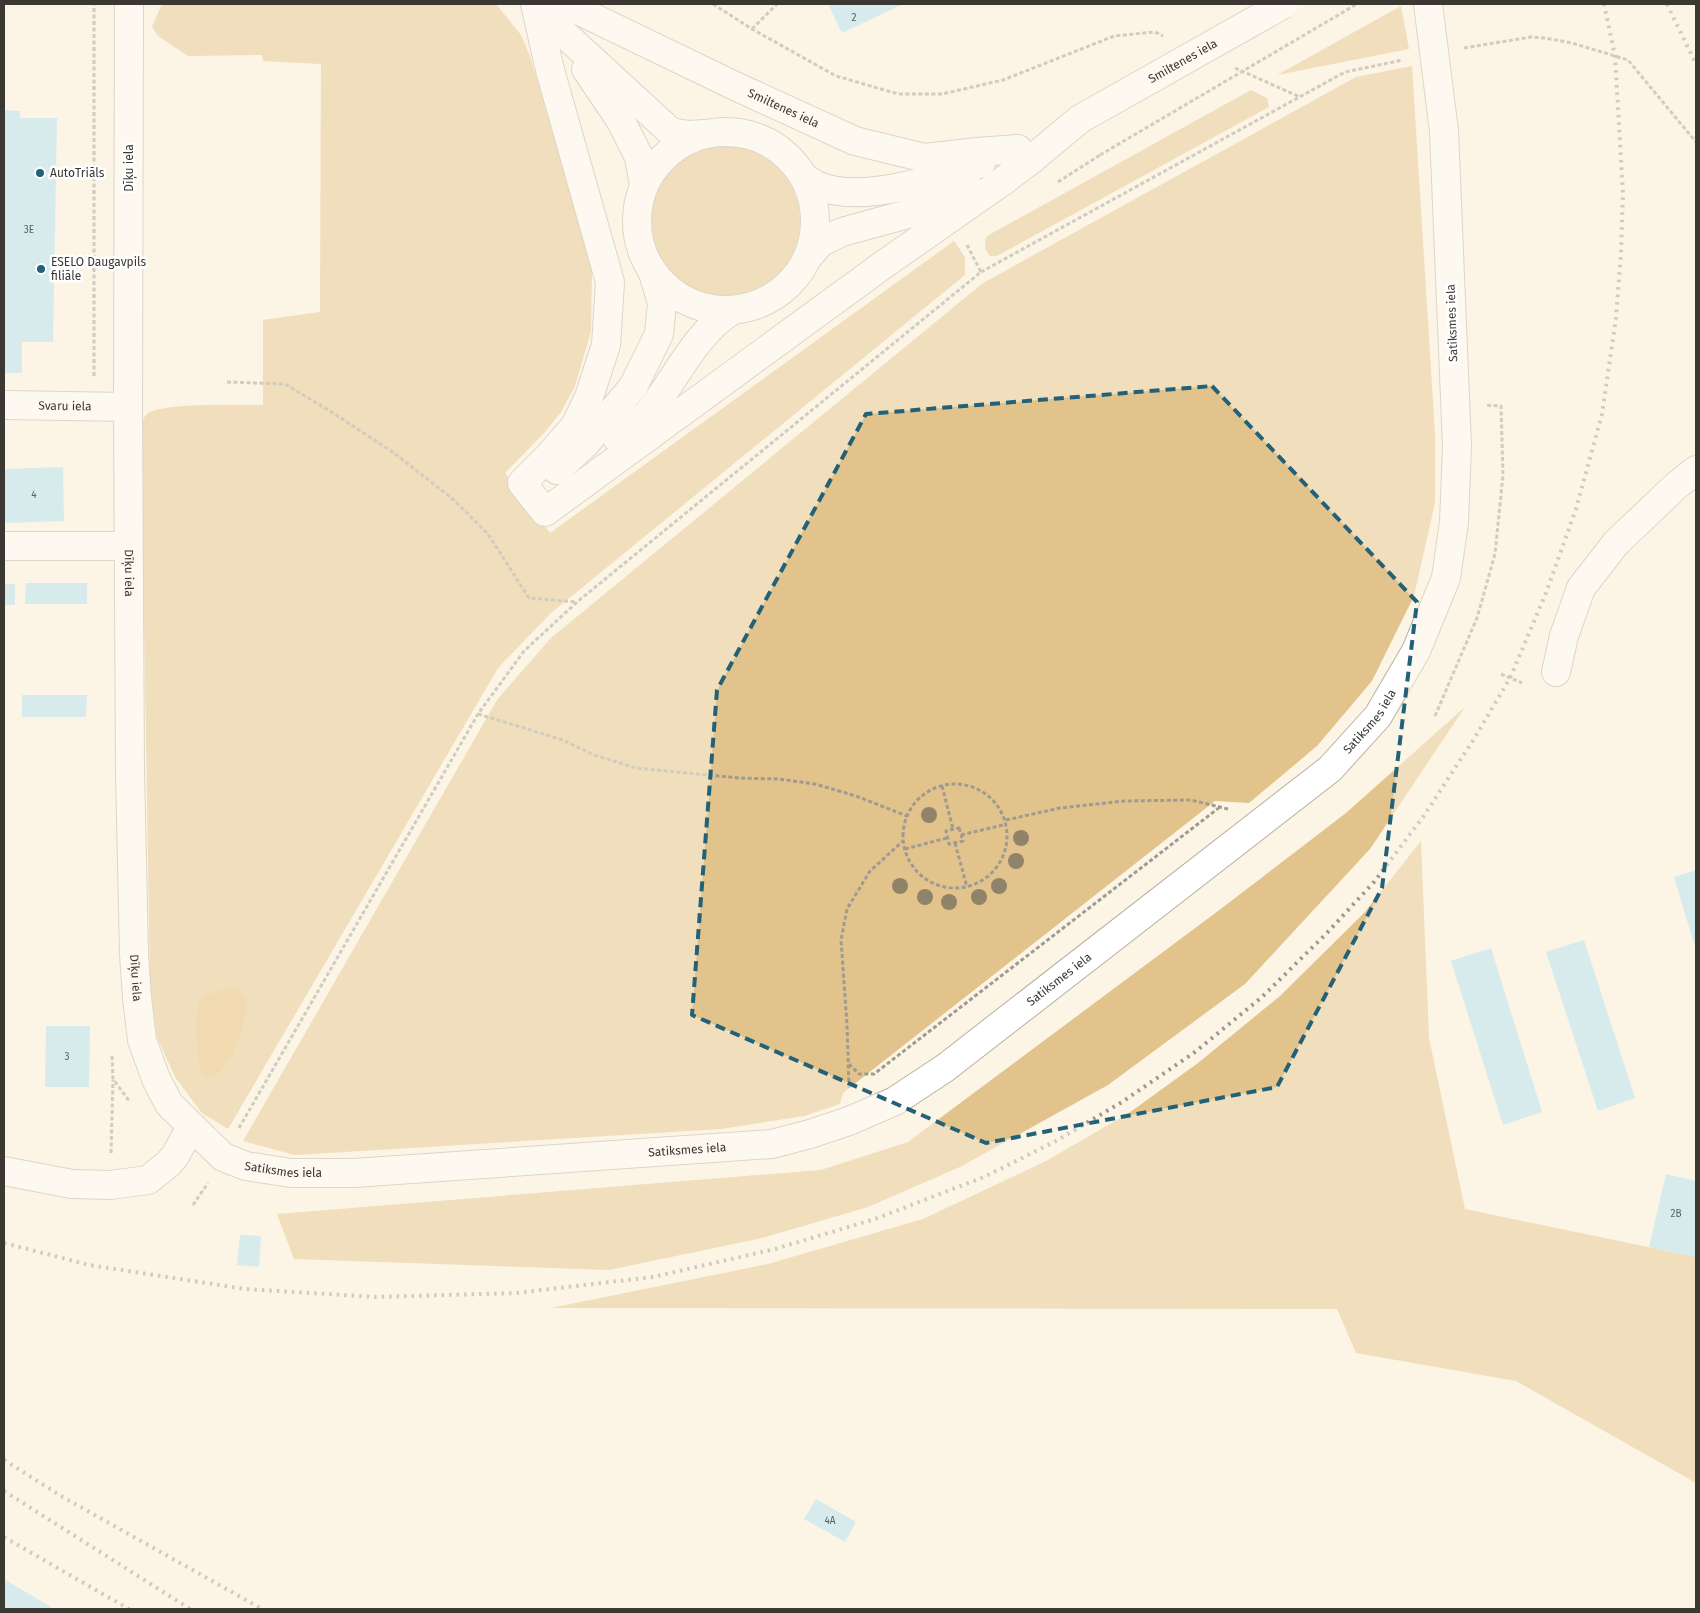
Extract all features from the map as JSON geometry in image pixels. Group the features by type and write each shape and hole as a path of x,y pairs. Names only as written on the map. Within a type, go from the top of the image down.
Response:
{"street":[{"name":"Dīķu iela","path":"130,4 128,546 134,954 142,1040 156,1079 169,1104 191,1127"},
{"name":"Smiltenes iela","path":"536,4 562,32 671,132 688,135 731,132 753,136 774,146 791,159 804,178 814,203 815,230 809,256"},
{"path":"536,4 550,70 610,282 606,345 589,397 575,426 522,483 545,512 868,276 1004,181 1025,154"},
{"name":"Smiltenes iela","path":"565,4 855,141 925,158 978,152 1025,154"},
{"name":"Smiltenes iela","path":"709,134 689,140 670,151 655,167 644,185 638,208 637,230 643,253 654,273 669,290 688,302 710,309 733,310 757,305 778,294 796,277 809,256 821,242 842,232 915,212 950,199 1080,119 1284,4"},
{"name":"Satiksmes iela","path":"191,1127 223,1156 246,1166 291,1173 354,1173 772,1144 849,1122 895,1101 945,1068 1330,769 1378,716 1416,651 1446,578 1454,522 1458,446 1444,131 1428,4"},
{"name":"Smiltenes iela","path":"562,32 621,121 639,156 644,185"},
{"name":"Smiltenes iela","path":"804,178 817,186 842,191 871,192 923,182 1025,154"},
{"path":"535,499 633,387 659,334 662,303 654,273"},
{"path":"535,499 649,412 695,346 720,318 733,310"},
{"name":"Svaru iela","path":"4,406 128,407"},
{"path":"1556,672 1564,636 1580,588 1616,543 1677,485 1696,470"},
{"path":"4,546 128,546"},
{"path":"4,1171 72,1184 110,1185 148,1180 175,1156 191,1127"}],"path":[{"path":"94,4 94,408"},
{"path":"713,4 752,29 836,76 898,94 942,94 1003,80 1114,36 1154,32 1164,36"},
{"path":"752,29 777,4"},
{"path":"1050,187 1100,155 1357,4"},
{"path":"1455,49 1531,37 1572,43 1628,60 1696,142"},
{"path":"237,1131 478,714 524,651 577,602 981,272 1345,72 1406,59"},
{"path":"1228,65 1300,97"},
{"path":"966,241 981,272"},
{"path":"227,382 285,384 330,411 394,453 454,500 488,534 529,598 577,602"},
{"path":"1501,674 1522,682"},
{"path":"478,714 562,740 594,755 636,768 739,778 779,779 815,784 856,796 907,816"},
{"path":"951,784 969,785 985,793 998,805 1006,822 1008,838 1004,854 996,869 983,880 967,887 951,888 934,884 920,875 910,863 905,849 903,829 907,816 919,798 934,788 951,784"},
{"path":"942,786 953,829"},
{"path":"904,841 870,871 847,909 840,940 849,1064 859,1074 874,1074 1220,807 1191,800 1124,800 1060,808 961,835"},
{"path":"959,828 963,841 949,844 946,831 953,829 959,828"},
{"path":"905,849 948,838"},
{"path":"955,842 967,887"},
{"path":"110,1185 113,1079"},
{"path":"193,1206 210,1180"}],"highlighted area":[{"path":"1212,386 1417,602 1382,888 1277,1087 986,1143 692,1015 717,690 866,414"}],"shaded area":[{"path":"164,4 496,4 521,35 530,56 592,266 591,331 575,386 561,412 544,433 505,473 550,533 954,241 965,257 965,275 551,613 498,668 228,1129 202,1113 175,1077 157,1037 150,985 141,425 147,414 155,410 202,405 263,405 263,320 320,312 321,64 263,61 262,55 188,56 158,36 152,27 161,6"},
{"path":"1401,6 1409,49 1277,75"},
{"path":"1412,66 1435,434 1435,503 1414,596 1372,681 1317,746 1249,803 1215,801 843,1093 840,1104 804,1116 721,1129 295,1155 243,1141 497,700 551,638 983,283 1356,77"},
{"path":"1251,90 1267,98 1269,107 997,256 990,256 988,253 985,246 987,236"},
{"path":"725,146 740,147 754,152 778,168 794,192 799,206 799,236 794,250 778,274 754,290 740,295 725,296 710,295 696,290 672,274 656,250 651,236 650,221 651,206 656,192 672,168 696,152 710,147"},
{"path":"1465,707 1370,849 1245,984 1108,1085 960,1167 868,1207 762,1238 609,1270 294,1259 277,1214 821,1170 908,1142 1346,813"},
{"path":"1421,841 1429,1038 1465,1209 1696,1257 1696,1483 1516,1381 1356,1353 1337,1309 551,1308 768,1264 923,1219 1046,1161 1129,1113 1198,1063 1280,996 1364,913"},
{"path":"226,988 238,991 244,998 246,1009 244,1023 240,1037 223,1069 214,1077 204,1076 199,1068 197,1041 196,1022 199,1004 202,997"}],"building":[{"path":"828,4 903,4 842,33"},
{"path":"4,110 20,111 20,118 57,118 53,342 22,342 22,373 4,373"},
{"path":"63,467 64,521 4,523 4,469"},
{"path":"26,583 87,583 87,604 25,604"},
{"path":"4,584 15,584 15,605 4,605"},
{"path":"22,695 87,695 86,717 22,717"},
{"path":"1696,870 1696,950 1674,877"},
{"path":"1584,940 1635,1098 1598,1111 1546,952"},
{"path":"1491,948 1542,1112 1503,1125 1451,961"},
{"path":"46,1026 90,1026 89,1087 45,1087"},
{"path":"1666,1174 1696,1181 1696,1257 1649,1247"},
{"path":"240,1235 261,1236 259,1267 237,1265"},
{"path":"816,1499 856,1522 845,1542 804,1519"},
{"path":"4,1579 51,1607 49,1609 4,1609"}],"railway":[{"path":"4,1243 89,1265 245,1289 376,1297 516,1293 653,1277 775,1249 875,1219 984,1177 1056,1141 1122,1102 1195,1052 1262,997 1326,934 1374,882 1423,817 1474,739 1510,678 1546,593 1576,509 1602,414 1616,318 1623,194 1615,56 1604,4"},
{"path":"1667,4 1696,64"},
{"path":"4,1460 61,1496 262,1609"},
{"path":"4,1491 190,1609"},
{"path":"4,1537 129,1609"}],"place":[{"name":"AutoTriāls","path":"40,173"},
{"name":"ESELO Daugavpils filiāle","path":"41,269"}]}
